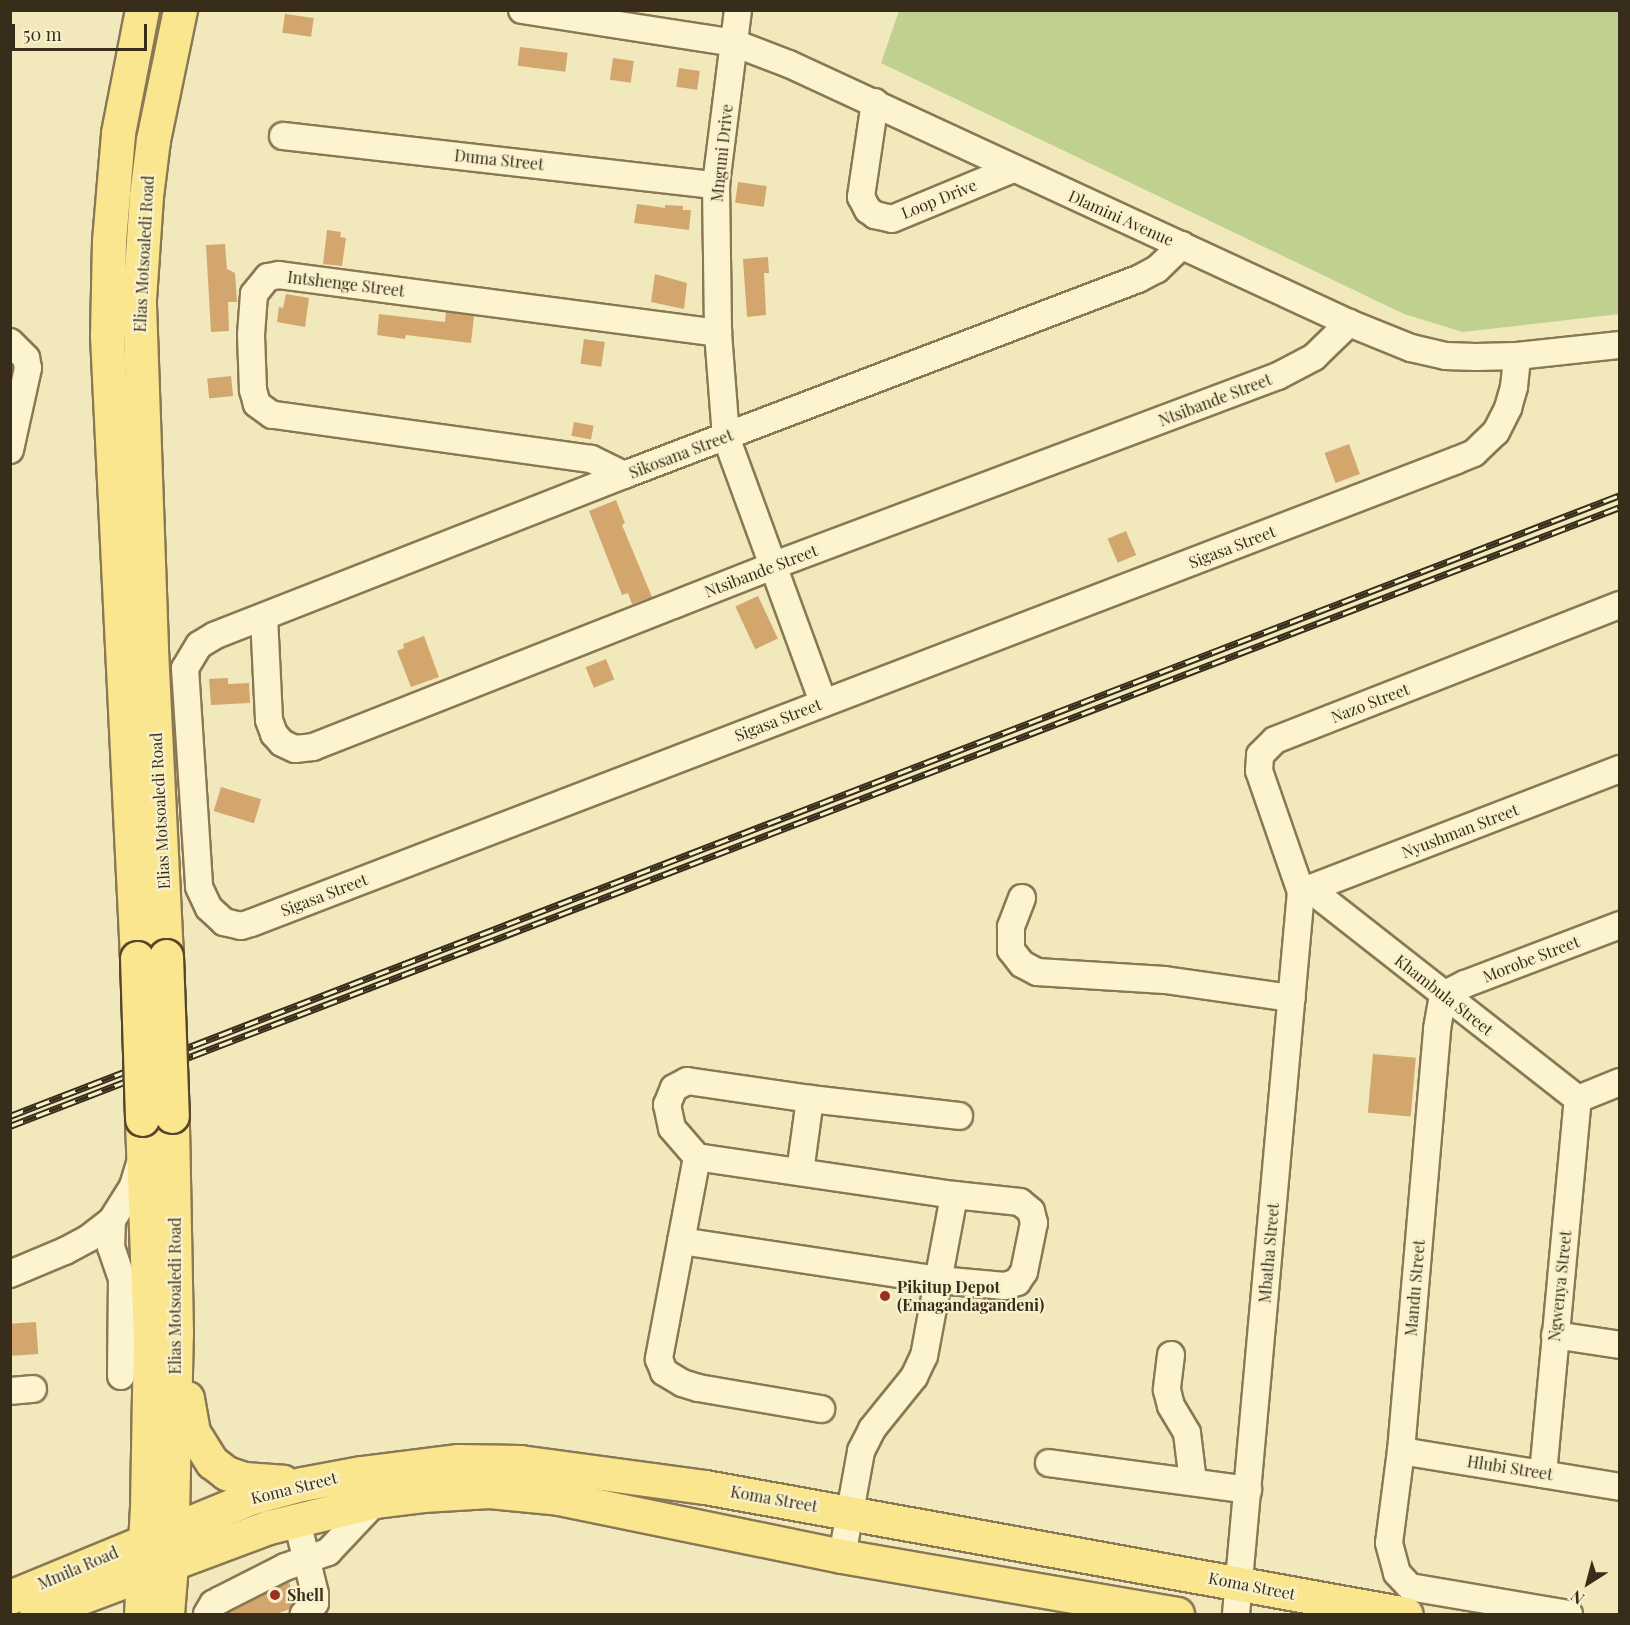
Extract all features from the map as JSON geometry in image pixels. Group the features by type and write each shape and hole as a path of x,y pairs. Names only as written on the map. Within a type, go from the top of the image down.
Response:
{"main road":[{"name":"Elias Motsoaledi Road","path":"168,1614 157,1569 158,1534 177,1334 157,1118 152,957 151,648 139,299 146,196 153,140 180,10"},
{"name":"Elias Motsoaledi Road","path":"136,19 118,133 109,241 107,336 152,957"},
{"name":"Elias Motsoaledi Road","path":"157,1118 143,1154 158,1534"},
{"path":"177,1334 193,1432 212,1462 226,1473 244,1479 302,1484"},
{"name":"Koma Street","path":"158,1534 253,1497 302,1484 424,1464 458,1461 520,1462 705,1487 849,1513 1237,1599 1406,1614"},
{"name":"Koma Street","path":"157,1569 245,1536 376,1501 461,1492 516,1492 559,1498 842,1556 1177,1614"},
{"name":"Mmila Road","path":"10,1597 158,1534"},
{"path":"168,1614 195,1576 245,1536"},
{"name":"Elias Motsoaledi Road","path":"141,1614 157,1569"},
{"name":"Mmila Road","path":"36,1614 157,1569"}],"street":[{"name":"Dlamini Avenue","path":"522,10 734,44 875,102 1013,169 1349,323 1411,348 1445,356 1517,356 1620,345"},
{"name":"Mnguni Drive","path":"738,10 716,185 718,333 726,437 823,702"},
{"name":"Loop Drive","path":"875,102 861,197 868,210 875,215 891,219 1013,169"},
{"name":"Duma Street","path":"283,136 716,185"},
{"name":"Sikosana Street","path":"185,668 194,651 205,640 624,475 1138,279 1157,269 1182,245"},
{"name":"Intshenge Street","path":"624,475 591,459 272,415 257,404 253,390 251,335 254,294 268,277 279,275 718,333"},
{"name":"Ntsibande Street","path":"264,617 269,720 274,734 282,743 304,749 772,566 1286,373 1314,357 1349,323"},
{"path":"10,342 26,358 28,368 10,450"},
{"name":"Sigasa Street","path":"185,668 199,887 203,899 215,916 224,922 241,926 1474,453 1496,432 1508,408 1514,387 1517,356"},
{"name":"Nazo Street","path":"1306,891 1258,766 1260,755 1270,743 1620,605"},
{"name":"Nyushman Street","path":"1306,891 1620,769"},
{"name":"Khambula Street","path":"1306,891 1578,1099"},
{"name":"Mbatha Street","path":"1237,1599 1292,998 1306,891"},
{"path":"1022,898 1011,927 1011,950 1022,964 1037,972 1165,980 1292,998"},
{"name":"Morobe Street","path":"1444,996 1465,984 1620,925"},
{"name":"Mandu Street","path":"1444,996 1438,1017 1401,1451 1389,1543 1400,1580 1416,1589 1569,1614"},
{"path":"681,1241 939,1280 1005,1286 1017,1282 1024,1272 1034,1223 1031,1211 1020,1202 954,1195 697,1156 672,1128 667,1105 674,1088 687,1081 810,1099 959,1116"},
{"path":"1578,1099 1620,1082"},
{"path":"800,1172 810,1099"},
{"name":"Ngwenya Street","path":"1543,1474 1578,1099"},
{"path":"10,1274 65,1251 89,1238 112,1220 133,1186 143,1154"},
{"path":"697,1156 659,1359 664,1372 682,1383 698,1388 821,1409"},
{"path":"842,1556 861,1451 872,1429 914,1377 924,1356 954,1195"},
{"path":"112,1220 110,1236 114,1260 120,1268 122,1279 121,1376"},
{"path":"65,1251 83,1250 114,1260"},
{"path":"1555,1335 1620,1345"},
{"path":"1171,1355 1167,1390 1171,1406 1187,1433 1193,1482"},
{"name":"Hlubi Street","path":"1401,1451 1620,1487"},
{"path":"1049,1463 1248,1490"},
{"path":"207,1614 213,1604 220,1600 285,1567 328,1552 376,1501"},
{"path":"297,1521 315,1594 315,1603 304,1614"}],"green space":[{"path":"899,11 1619,11 1619,314 1463,332 1404,314 881,63"}],"building":[{"path":"285,14 314,18 311,37 282,33"},
{"path":"520,47 568,53 565,72 518,66"},
{"path":"613,58 634,61 631,83 610,80"},
{"path":"679,68 700,71 697,90 676,87"},
{"path":"738,182 767,186 764,207 735,203"},
{"path":"637,204 665,208 665,205 683,206 683,210 691,210 689,230 634,223"},
{"path":"327,230 341,232 340,237 346,238 342,266 323,264"},
{"path":"225,244 227,269 235,273 237,302 228,302 229,331 211,332 206,245"},
{"path":"768,257 769,273 764,273 766,315 747,317 743,259"},
{"path":"655,274 687,283 684,309 651,302"},
{"path":"286,294 309,298 305,327 277,322 279,307 283,308"},
{"path":"446,312 474,316 471,343 406,335 405,339 377,335 379,314 445,322"},
{"path":"584,339 605,342 601,367 581,364"},
{"path":"231,376 233,396 209,398 207,379"},
{"path":"574,422 594,426 591,440 571,436"},
{"path":"1349,444 1360,474 1336,483 1325,453"},
{"path":"616,500 625,523 622,525 652,597 632,604 628,593 622,595 589,511"},
{"path":"1126,531 1136,555 1118,563 1108,539"},
{"path":"758,596 778,639 755,649 735,607"},
{"path":"424,636 439,677 411,687 397,651 404,648 403,644"},
{"path":"606,659 614,679 594,688 586,667"},
{"path":"228,678 228,684 249,683 250,703 211,705 209,679"},
{"path":"221,787 261,799 254,823 214,811"},
{"path":"1373,1054 1416,1058 1411,1117 1368,1113"},
{"path":"36,1322 38,1354 12,1356 10,1324"},
{"name":"Shell","path":"289,1582 295,1602 290,1609 276,1614 225,1614"}],"railway":[{"path":"10,1116 1620,495"},
{"path":"10,1126 1620,507"}],"place":[{"name":"Pikitup Depot (Emagandagandeni)","path":"885,1296"},
{"name":"Shell","path":"275,1595"}]}
